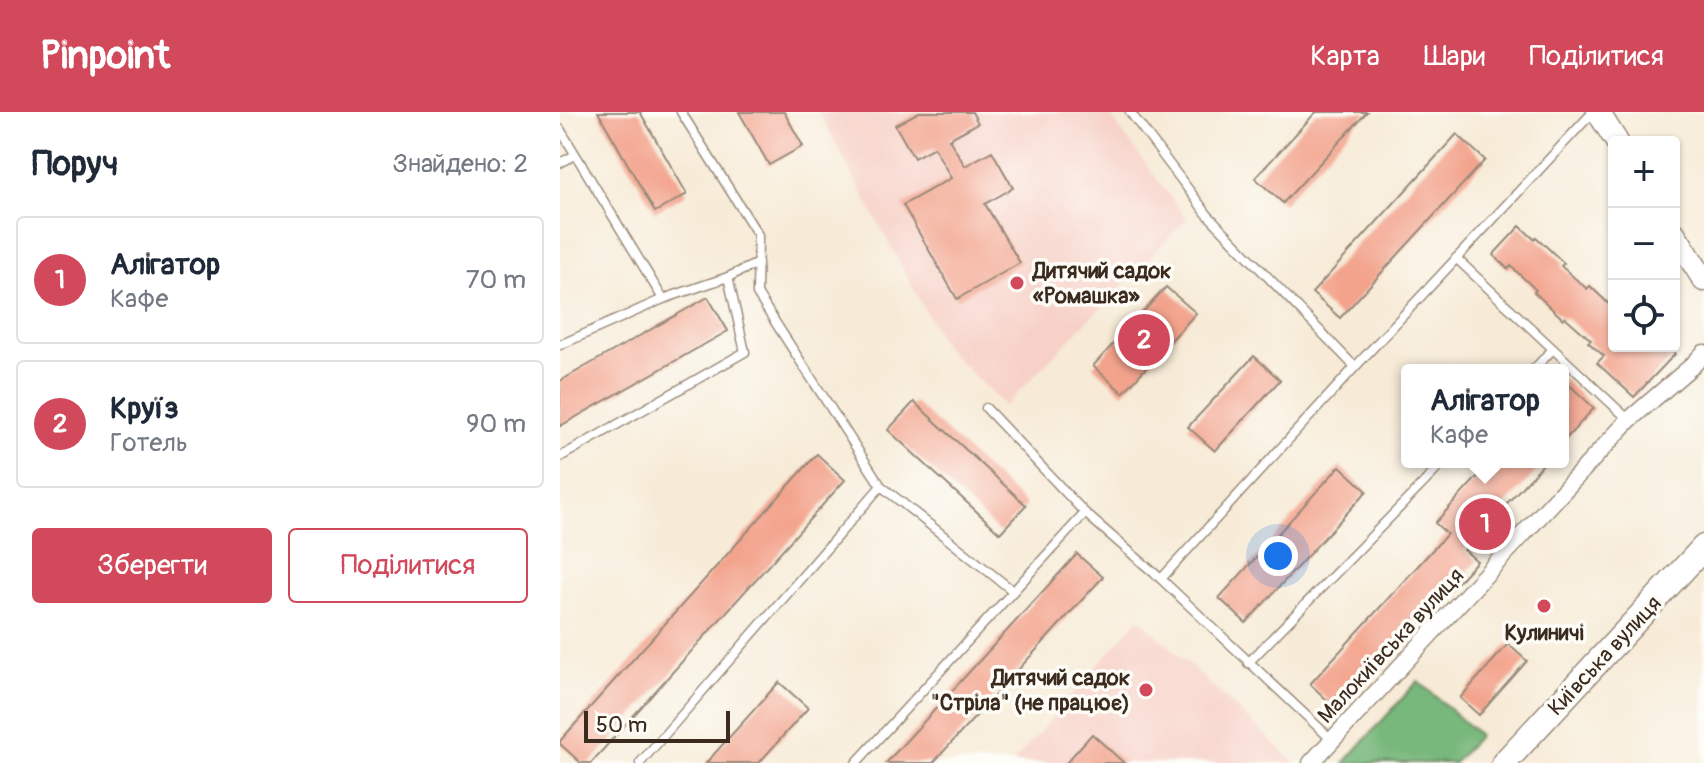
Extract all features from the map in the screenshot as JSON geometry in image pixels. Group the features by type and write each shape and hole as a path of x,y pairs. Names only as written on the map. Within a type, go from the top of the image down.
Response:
{"main road":[{"path":"1596,112 1613,136"},
{"path":"1680,242 1704,280"},
{"name":"Київська вулиця","path":"1504,763 1704,547"}],"street":[{"name":"Малокиївська вулиця","path":"1311,763 1629,420 1704,353"}],"lane":[{"path":"681,112 758,235 757,294 881,486 1013,591"},
{"path":"1130,112 1207,214 1355,367"},
{"path":"1161,579 1456,258 1596,112"},
{"path":"560,129 663,299"},
{"path":"560,163 575,155"},
{"path":"1456,258 1629,420"},
{"path":"560,345 663,299 728,277 758,263"},
{"path":"560,457 745,352 728,277"},
{"path":"1539,364 1553,349"},
{"path":"986,408 1085,513 1161,579 1332,740"},
{"path":"1248,663 1438,468"},
{"path":"640,763 881,486"},
{"path":"856,763 1085,513"}],"shaded area":[{"name":"Дитячий садок «Ромашка»","path":"819,112 1107,112 1187,219 1005,406 945,348"},
{"name":"Дитячий садок \"Стріла\" (не працює)","path":"1139,618 1294,762 1013,763"}],"green space":[{"path":"1418,681 1479,735 1454,763 1344,763"}],"building":[{"path":"598,112 640,112 687,194 655,212"},
{"path":"739,112 784,112 803,146 769,165"},
{"path":"919,112 972,112 978,123 949,139 965,166 992,151 1013,188 985,204 1020,263 957,299 903,205 951,178 934,147 914,158 895,125"},
{"path":"1316,112 1367,112 1283,203 1255,178"},
{"path":"1457,134 1485,160 1340,318 1312,293"},
{"path":"1520,226 1564,263 1561,266 1587,289 1590,286 1608,303 1608,352 1675,354 1634,397 1597,363 1604,356 1588,342 1591,340 1565,317 1563,319 1511,266 1508,269 1493,255"},
{"path":"1166,287 1196,313 1123,393 1093,366"},
{"path":"708,297 728,331 560,426 560,381"},
{"path":"1254,356 1280,380 1215,451 1188,427"},
{"path":"1569,385 1594,408 1569,435"},
{"path":"914,402 1026,505 1000,533 888,430"},
{"path":"817,454 845,480 591,763 581,763 560,741"},
{"path":"1340,466 1367,491 1246,623 1219,598"},
{"path":"1485,468 1539,468 1464,550 1477,561 1339,711 1310,684 1447,534 1435,523"},
{"path":"1077,554 1103,577 933,763 886,763"},
{"path":"1508,644 1527,661 1479,715 1460,698"},
{"path":"779,682 808,708 759,763 706,763"},
{"path":"1092,734 1124,763 1066,763"}],"place":[{"name":"Дитячий садок «Ромашка»","path":"1017,283"},
{"name":"Круїз","path":"1144,340"},
{"name":"Алігатор","path":"1485,524"},
{"name":"Кулиничі","path":"1544,606"},
{"name":"Дитячий садок \"Стріла\" (не працює)","path":"1146,690"}]}
